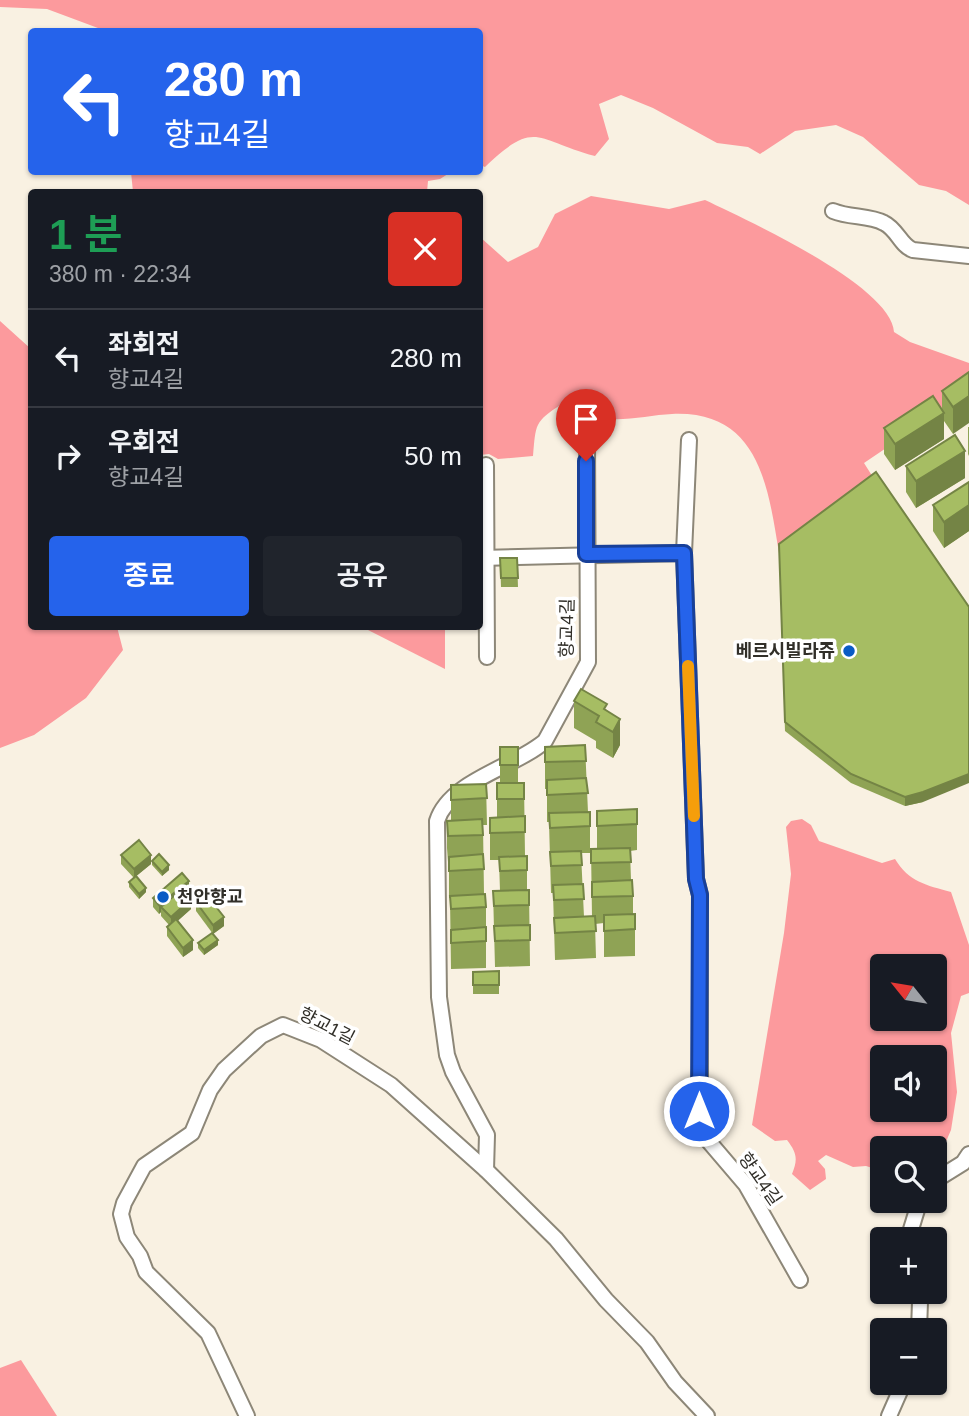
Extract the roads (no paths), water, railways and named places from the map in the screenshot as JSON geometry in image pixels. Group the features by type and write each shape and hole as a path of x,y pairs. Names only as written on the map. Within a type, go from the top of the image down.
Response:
{"street":[{"path":"833,211 845,216 881,220 894,228 907,248 913,250 969,256"},
{"name":"향교4길","path":"486,1170 487,1135 453,1072 447,1055 439,997 437,821 444,807 483,775 534,751 545,741 588,662 587,438"},
{"name":"향교4길","path":"689,440 684,553 696,879 700,895 701,1129 746,1185 800,1280"},
{"path":"486,465 484,558 487,657"},
{"path":"484,558 684,553"},
{"name":"향교1길","path":"247,1416 208,1333 146,1272 140,1256 127,1237 121,1214 133,1182 144,1166 192,1133 210,1090 223,1070 261,1036 283,1026 321,1040 395,1088 486,1170 556,1239 707,1416"},
{"path":"947,1173 963,1163 969,1154"},
{"path":"889,1416 898,1395"}],"place":[{"name":"베르시빌라쥬","path":"849,651"},
{"name":"천안향교","path":"163,897"}]}
